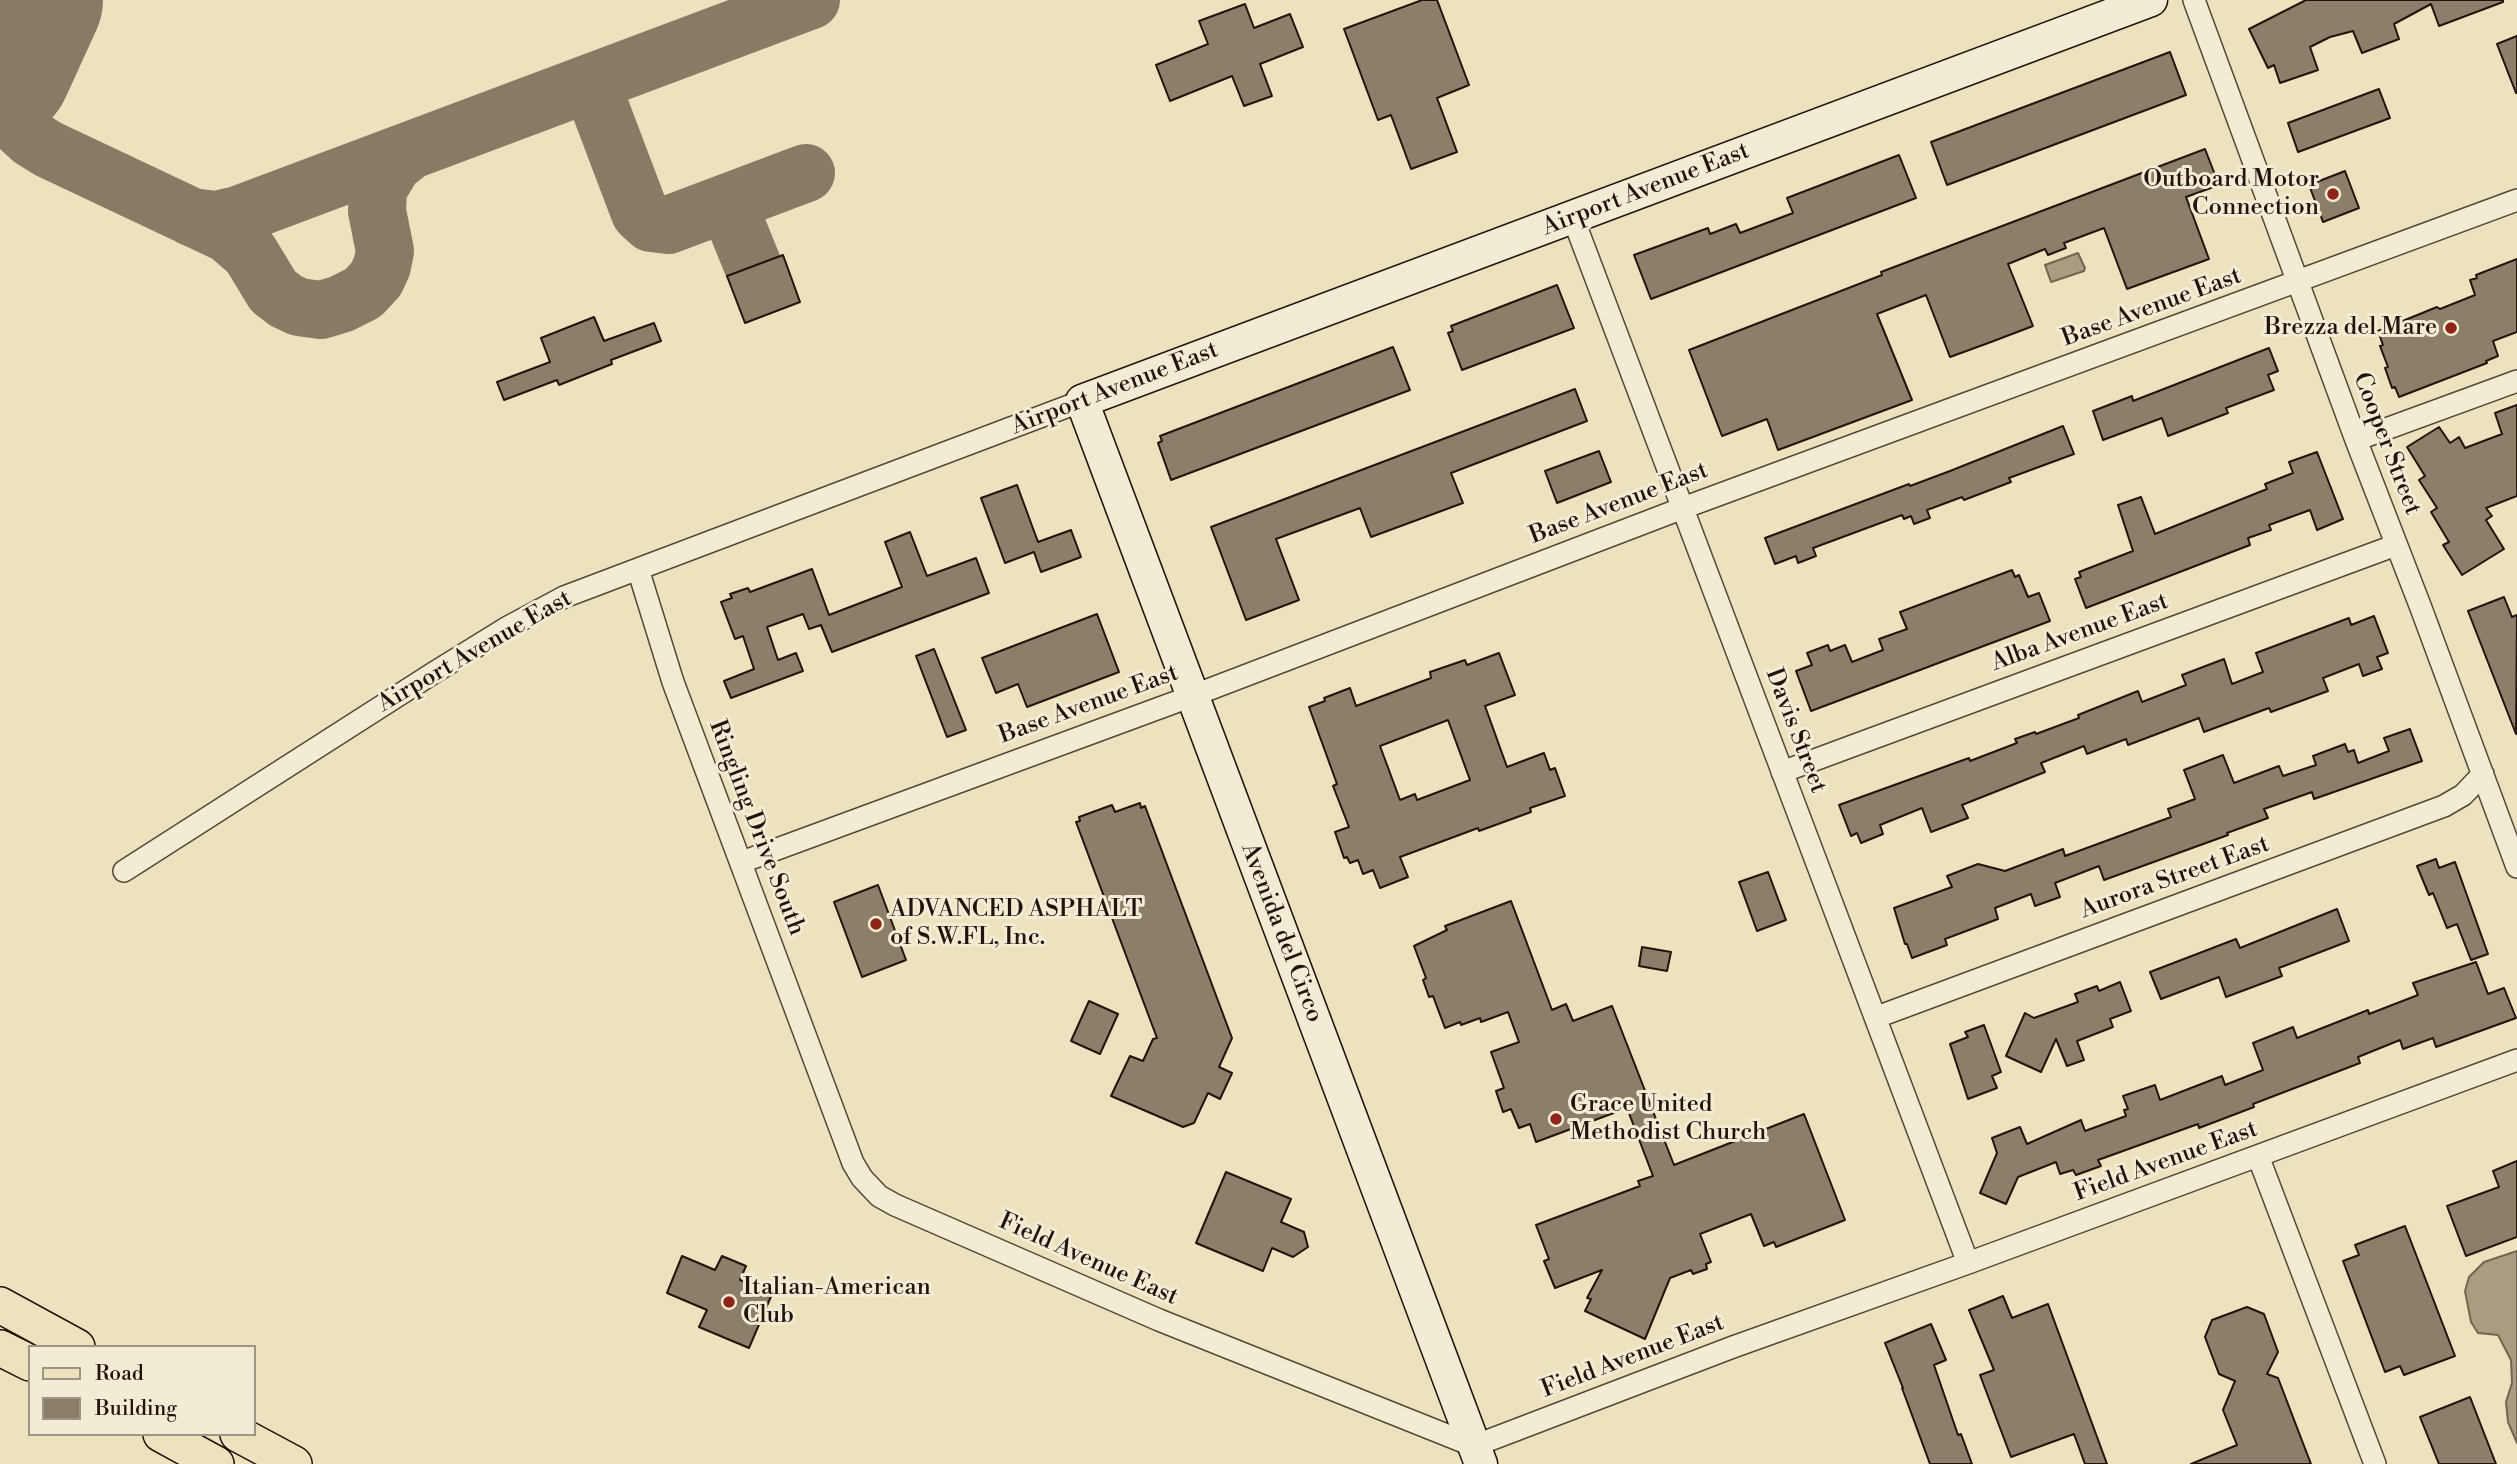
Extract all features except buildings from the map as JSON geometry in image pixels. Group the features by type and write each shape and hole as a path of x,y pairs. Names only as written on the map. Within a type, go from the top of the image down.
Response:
{"main road":[{"path":"0,1305 73,1345"},
{"path":"0,1348 28,1362"},
{"path":"165,1436 216,1464"},
{"path":"242,1436 294,1464"}],"street":[{"name":"Airport Avenue East","path":"124,871 499,632 564,597 2151,0"},
{"name":"Cooper Street","path":"2194,0 2235,117 2517,867"},
{"name":"Base Avenue East","path":"742,862 1192,696 1683,508 2517,200"},
{"name":"Davis Street","path":"1573,218 1968,1263"},
{"path":"2356,440 2517,381"},
{"name":"Avenida del Circo","path":"1082,401 1477,1455"},
{"name":"Alba Avenue East","path":"1782,772 2396,545"},
{"name":"Ringling Drive South","path":"638,569 673,682 832,1104"},
{"name":"Aurora Street East","path":"1877,1017 2444,806 2463,795 2483,774"},
{"name":"Field Avenue East","path":"832,1104 853,1163 862,1178 879,1196 895,1205 1477,1455 1733,1346 1968,1263 2517,1060"},
{"path":"2258,1156 2375,1464"}],"shaded area":[{"path":"2078,253 2084,271 2051,282 2045,265"},
{"path":"2517,1251 2517,1443 2508,1422 2506,1402 2512,1383 2511,1360 2498,1335 2478,1333 2471,1322 2465,1291 2469,1277 2484,1262"}],"taxiway":[{"path":"35,0 12,50 5,75 8,103 19,127 48,149 228,234 250,253 273,291 299,307 321,310 341,304 363,293 376,279 385,251 377,211 378,189 393,164 411,150"},
{"path":"191,217 216,220 238,215 811,0"},
{"path":"610,76 600,87 598,102 640,213 651,223 668,225 806,173"},
{"path":"708,210 723,210 734,219 753,266"}],"runway":[{"path":"0,68 31,0"}],"place":[{"name":"Outboard Motor Connection","path":"2333,194"},
{"name":"Brezza del Mare","path":"2451,328"},
{"name":"ADVANCED ASPHALT of S.W.FL, Inc.","path":"876,924"},
{"name":"Grace United Methodist Church","path":"1556,1119"},
{"name":"Italian-American Club","path":"729,1302"}]}
